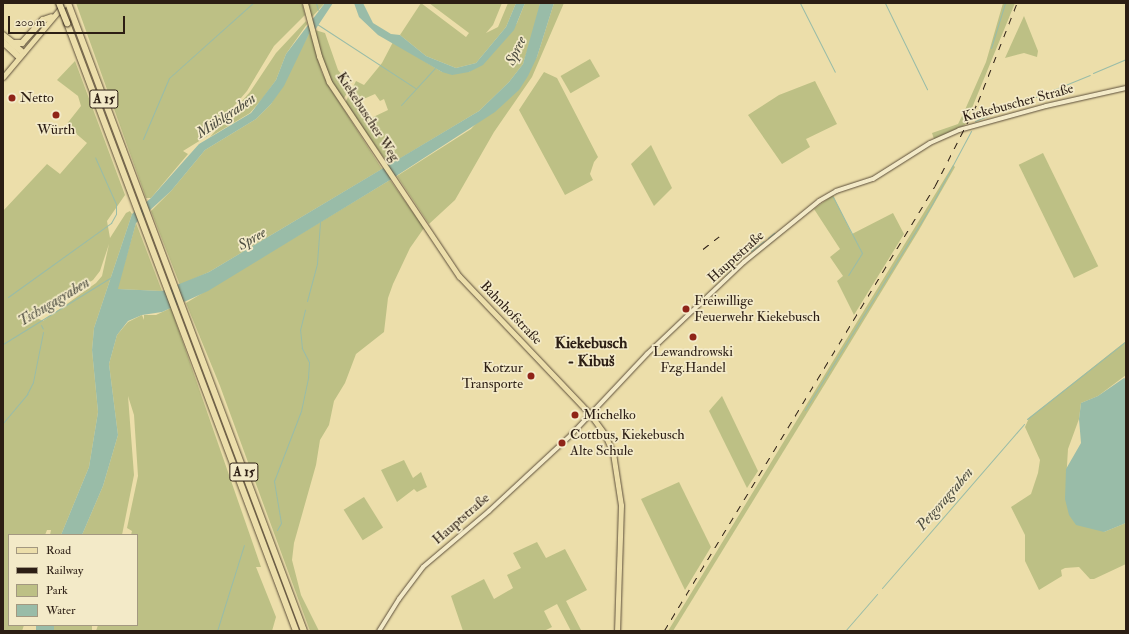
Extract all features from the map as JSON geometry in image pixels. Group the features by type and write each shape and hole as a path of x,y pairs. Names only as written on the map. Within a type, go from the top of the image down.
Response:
{"highway":[{"name":"A 15","path":"59,3 127,184 181,315 304,631"},
{"name":"A 15","path":"68,3 137,188 181,315 296,631"},
{"path":"6,41 22,43 43,20 52,17"},
{"path":"3,35 6,41 21,55"}],"main road":[{"path":"3,77 65,3"},
{"name":"Kiekebuscher Weg","path":"305,3 312,31 329,82 432,235"},
{"name":"Bahnhofstraße","path":"432,235 459,276 476,296 590,414 609,444 618,475 622,527 617,631"}],"street":[{"name":"Kiekebuscher Straße","path":"920,149 967,128 1046,106 1126,88"},
{"name":"Hauptstraße","path":"379,631 398,598 423,567 489,511 571,435 647,354 744,262 819,200 836,191 873,179 920,149"}],"green space":[{"path":"76,3 302,3 305,15 274,46 247,91 209,135 183,151 188,154 151,198 146,198"},
{"path":"307,3 325,3 311,18"},
{"path":"421,3 466,37 469,33 429,3 502,3 493,25 486,33 498,27 508,3 516,3 506,27 476,63 456,68 426,56 400,35"},
{"path":"525,3 540,3 537,20 523,64 509,82 479,111 389,165 345,103 356,81 364,85 382,63 393,42 442,72 469,72 517,23","holes":["375,94 380,101 384,99 388,110 367,120 359,101"]},
{"path":"554,3 564,3 532,77 494,132 455,200 429,224 397,176 471,129 537,57"},
{"path":"1003,3 1015,3 965,125 934,139 932,133 958,124 986,62"},
{"path":"1024,16 1038,51 1037,57 1024,53 1005,58"},
{"path":"306,21 307,24 286,54 276,80 263,98 250,113 210,137 250,92 276,53"},
{"path":"315,30 325,33 338,70 351,86 343,100 325,72"},
{"path":"310,32 322,73 382,169 209,272 180,285 151,211 171,191 205,150 256,119 271,104"},
{"path":"590,59 600,76 571,93 561,76"},
{"path":"75,61 125,195 107,221 110,238 126,213 130,211 132,214 94,328 92,350 98,412 89,467 61,534 50,534 51,530 47,530 45,534 8,534 8,626 24,626 22,631 3,631 3,211 47,164 60,174 87,143 66,125 81,106 78,96 57,80","holes":["109,244 102,276 96,283 43,321 35,317 93,280 100,271"]},
{"path":"544,72 557,78 598,157 594,162 590,174 593,180 565,195 519,110"},
{"path":"815,81 837,124 806,139 810,147 782,164 748,115 779,95"},
{"path":"651,145 672,188 654,206 631,164"},
{"path":"1043,153 1098,266 1074,278 1019,165"},
{"path":"953,165 955,167 919,230 828,379 673,631 668,631"},
{"path":"390,180 424,228 410,248 393,284 388,298 384,332 356,354 345,383 334,401 329,425 320,440 316,465 294,543 292,560 301,595 319,631 310,631 220,386 186,303"},
{"path":"833,195 852,234 893,213 904,234 854,315 837,281 843,276 830,257 840,249 814,209"},
{"path":"136,223 162,291 117,289"},
{"path":"171,308 261,567 256,567 276,617 272,631 96,631 98,626 138,626 138,534 131,534 132,531 127,528 138,476 134,415 128,396 134,475 122,534 82,534 103,486 118,435 109,364 117,335 128,322 142,315 144,320 144,315 156,315"},
{"path":"1126,341 1126,375 1098,396 1081,403 1079,419 1068,449 1066,482 1104,532 1126,523 1126,564 1094,579 1090,579 1079,567 1065,568 1061,570 1062,576 1039,590 1025,561 1025,535 1011,507 1031,494 1038,473 1040,460 1025,427 1029,418"},
{"path":"722,396 758,471 747,488 709,411"},
{"path":"404,460 413,478 421,472 427,487 417,492 414,489 397,502 381,470"},
{"path":"679,482 711,547 685,590 641,499"},
{"path":"364,497 383,528 363,540 344,510"},
{"path":"537,542 546,558 565,549 587,590 566,601 581,630 571,631 557,604 544,611 552,627 544,631 463,631 451,596 484,579 494,599 513,588 507,575 521,568 513,553"},
{"path":"54,626 92,626 92,631 54,631"}],"water":[{"path":"325,3 333,3 315,30 310,32 284,86 271,104 256,119 205,150 171,191 136,223 118,289 162,291 209,272 479,111 509,82 523,64 540,3 554,3 537,57 528,76 519,90 495,112 390,180 208,291 162,312 142,315 128,321 117,335 109,364 118,435 103,486 82,534 61,534 89,467 98,412 92,350 94,328 132,214 151,198 199,144 251,113 276,80 286,54"},
{"path":"354,3 363,3 373,23 391,34 400,35 426,56 456,68 476,63 506,27 516,3 525,3 514,30 483,65 469,72 452,75 442,72 378,35 359,17"},
{"path":"1124,378 1126,379 1126,523 1104,532 1076,525 1069,515 1065,499 1066,469 1081,443 1079,419 1081,403 1098,396"},
{"path":"36,626 54,626 54,631 36,631"}],"waterway":[{"path":"143,139 169,78 253,3"},
{"path":"316,3 318,10"},
{"path":"800,3 835,72"},
{"path":"885,3 927,89"},
{"path":"991,48 1005,3"},
{"path":"317,24 415,88"},
{"path":"1093,73 1126,59"},
{"path":"401,105 435,68"},
{"path":"1011,107 1090,75"},
{"path":"975,121 1007,108"},
{"path":"805,410 931,206 971,131"},
{"path":"8,297 111,223 116,214 116,204 95,157"},
{"path":"833,197 862,253 848,275"},
{"path":"307,301 317,263 320,222"},
{"path":"768,238 774,233"},
{"path":"751,251 764,241"},
{"path":"725,276 736,266"},
{"name":"Tschugagraben","path":"3,344 110,278"},
{"path":"715,286 722,280"},
{"path":"277,530 281,523 274,481 301,411 308,377 309,362 302,348 300,330 305,310"},
{"path":"41,325 43,329"},
{"path":"3,423 27,394 33,382 43,332"},
{"name":"Petgoragraben","path":"1027,419 1126,341"},
{"name":"Petgoragraben","path":"882,588 1024,424"},
{"path":"217,631 244,545"},
{"name":"Petgoragraben","path":"845,631 877,594"}],"railway":[{"path":"664,631 935,186 978,102 1017,3"},
{"path":"703,249 721,235"}],"place":[{"name":"Netto","path":"12,98"},
{"name":"Würth","path":"56,115"},
{"name":"Freiwillige Feuerwehr Kiekebusch","path":"686,309"},
{"name":"Lewandrowski Fzg.Handel","path":"693,337"},
{"name":"Kotzur Transporte","path":"531,376"},
{"name":"Michelko","path":"575,415"},
{"name":"Cottbus, Kiekebusch Alte Schule","path":"562,443"}],"district":[{"name":"Kiekebusch - Kibuš","path":"591,352"}],"water label":[{"name":"Spree","path":"516,51"},
{"name":"Mühlgraben","path":"226,116"},
{"name":"Spree","path":"252,239"}]}
